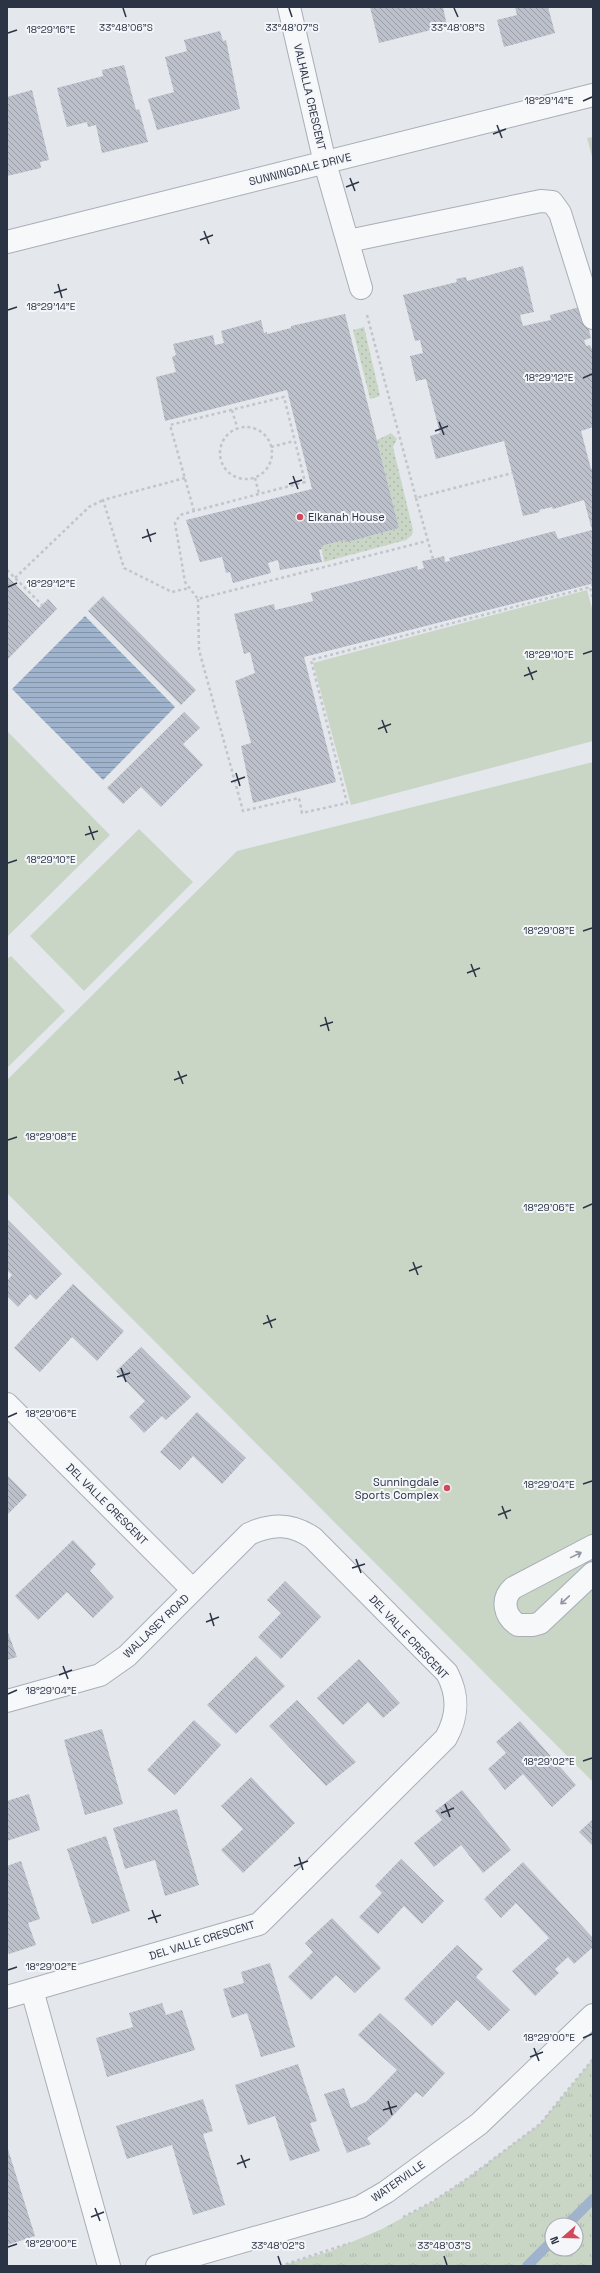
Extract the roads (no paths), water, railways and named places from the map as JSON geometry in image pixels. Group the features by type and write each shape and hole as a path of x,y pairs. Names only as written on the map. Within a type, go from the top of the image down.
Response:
{"street":[{"name":"VALHALLA CRESCENT","path":"289,7 326,163 360,288"},
{"name":"SUNNINGDALE DRIVE","path":"7,242 593,96"},
{"path":"348,241 541,201 552,202 560,213 593,318"},
{"name":"DEL VALLE CRESCENT","path":"7,1404 193,1590 249,1534 263,1527 279,1525 303,1531 314,1538 447,1673 453,1685 456,1698 456,1711 453,1725 446,1738 259,1924 7,1997"},
{"path":"593,1546 508,1592 505,1604 510,1618 518,1625 533,1625 540,1623 593,1573"},
{"name":"WALLASEY ROAD","path":"7,1701 100,1675 127,1656 193,1590"},
{"path":"32,1990 109,2266"},
{"name":"WATERVILLE","path":"157,2266 360,2207 386,2192 479,2124 593,2015"}],"water":[{"path":"85,616 175,707 103,780 12,689"}],"waterway":[{"path":"575,2217 593,2199"},
{"path":"527,2266 544,2249"}],"place":[{"name":"Elkanah House","path":"300,517"},
{"name":"Sunningdale Sports Complex","path":"447,1488"}]}
